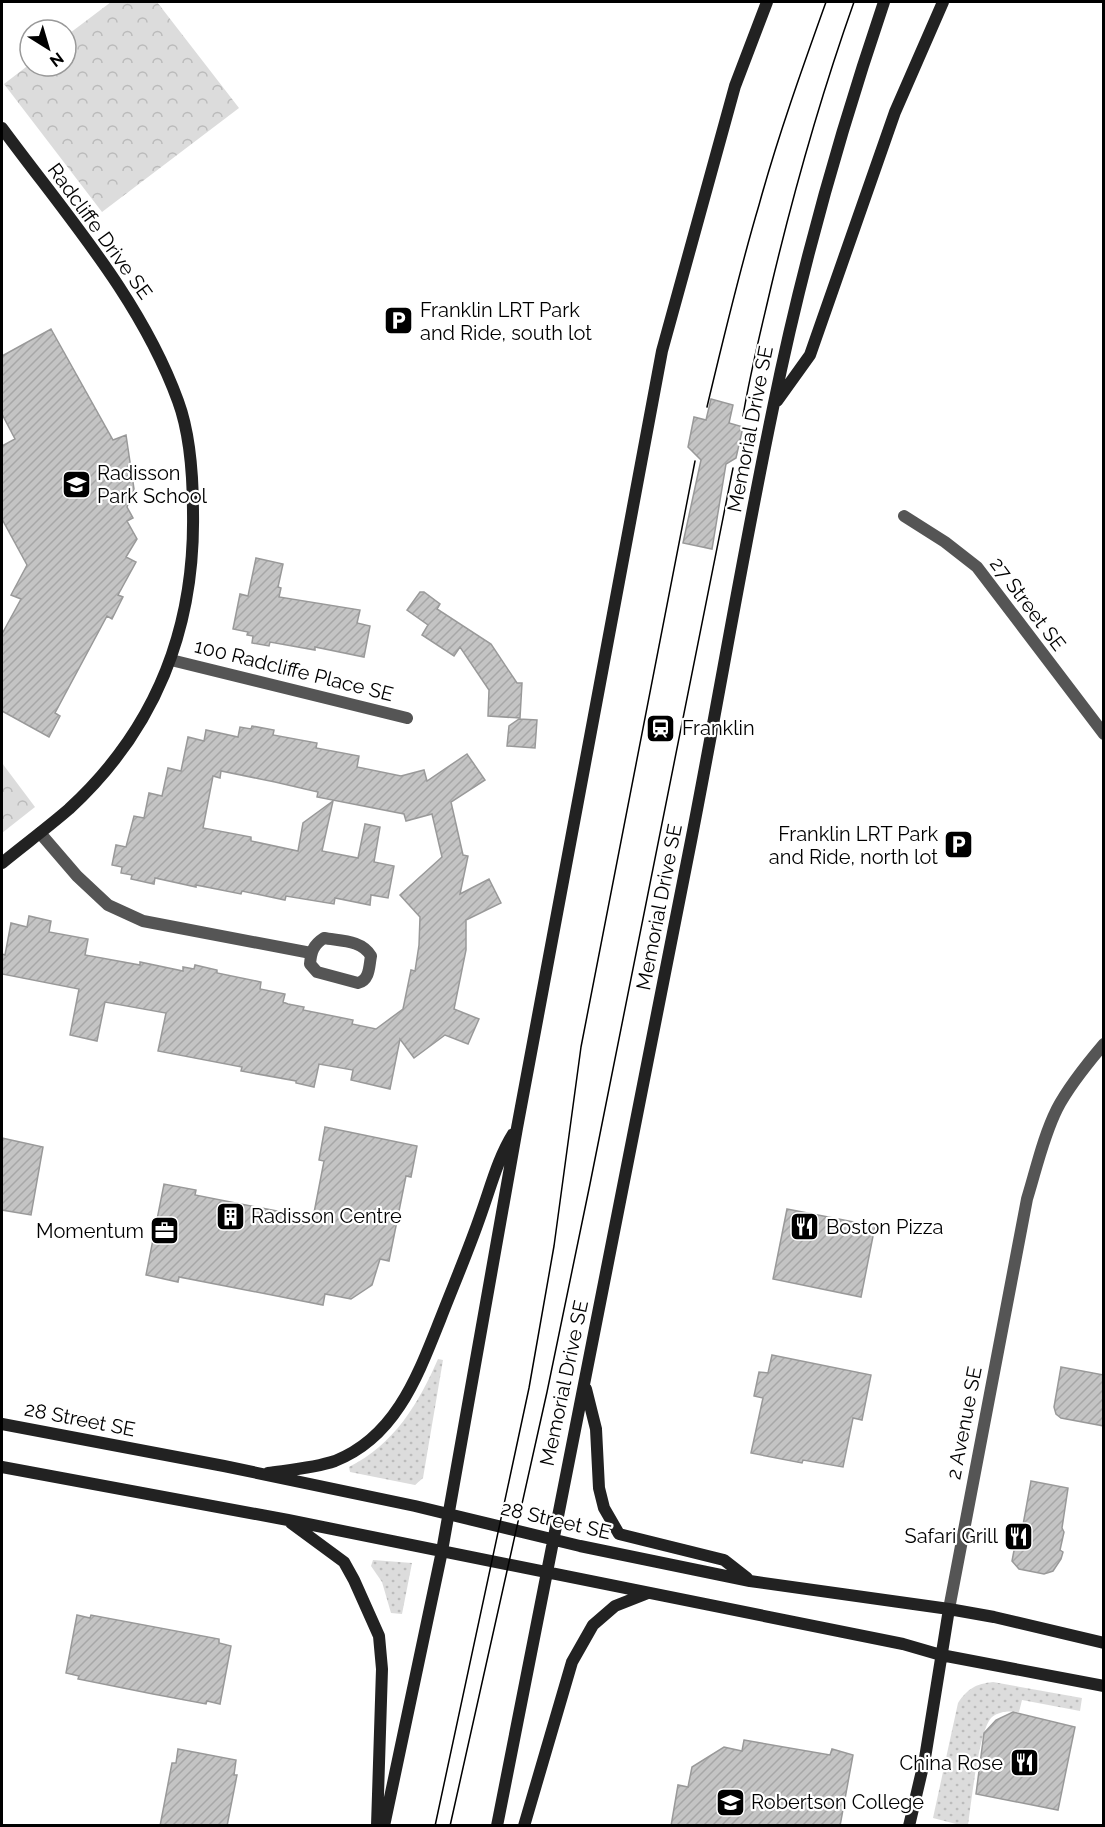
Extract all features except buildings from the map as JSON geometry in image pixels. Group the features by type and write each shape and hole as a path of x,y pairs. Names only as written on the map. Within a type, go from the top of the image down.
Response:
{"main road":[{"path":"384,1826 442,1551 517,1128 662,351 735,86 767,2"},
{"name":"Memorial Drive SE","path":"497,1826 727,655 773,406 808,255 849,105 884,2"},
{"path":"773,406 810,355 895,111 943,2"},
{"name":"Radcliffe Drive SE","path":"2,128 122,290 149,338 179,403 191,465 194,526 185,608 171,660 140,721 97,780 70,808 2,863"},
{"path":"260,1475 334,1461 368,1441 399,1409 422,1368 470,1246 503,1150 517,1128"},
{"path":"585,1384 596,1429 599,1488 604,1508 619,1534 724,1560 750,1581"},
{"name":"28 Street SE","path":"2,1424 224,1466 750,1581 949,1609 994,1617 1104,1643"},
{"path":"2,1467 546,1571 903,1644 941,1655 1104,1686"},
{"path":"288,1520 344,1562 379,1636 382,1669 376,1826"},
{"path":"525,1826 572,1662 593,1625 615,1606 649,1592"},
{"name":"2 Avenue SE","path":"909,1826 926,1758 949,1609"}],"street":[{"name":"27 Street SE","path":"904,516 945,542 976,567 1104,734"},
{"name":"100 Radcliffe Place SE","path":"171,660 407,718"},
{"path":"40,833 77,876 108,905 142,921 311,953"},
{"path":"324,938 362,945 371,956 366,978 358,983 317,972 310,964 311,953 315,944 324,938"},
{"name":"2 Avenue SE","path":"949,1609 1028,1199 1042,1147 1057,1110 1082,1069 1104,1044"}],"green space":[{"path":"111,2 157,2 239,108 102,212 4,84 18,73 18,78 78,78 78,27"},
{"path":"2,763 35,807 2,833"},
{"path":"438,1359 443,1360 423,1478 415,1485 350,1472 349,1467 379,1447 403,1422 422,1392"},
{"path":"373,1560 412,1563 402,1614 391,1613 382,1582 371,1566"},
{"path":"993,1682 1082,1698 1080,1711 1022,1700 1019,1712 1005,1712 992,1717 987,1724 979,1751 968,1825 933,1818 958,1703 973,1688"}],"tram line":[{"path":"707,407 766,179 826,2"},
{"path":"743,416 789,215 819,107 854,2"},
{"path":"435,1826 529,1388 554,1246 581,1047 695,461"},
{"path":"450,1826 547,1392 733,468"}],"place":[{"name":"Franklin LRT Park and Ride, south lot","path":"399,321"},
{"name":"Radisson Park School","path":"76,485"},
{"name":"Franklin","path":"661,728"},
{"name":"Franklin LRT Park and Ride, north lot","path":"959,845"},
{"name":"Radisson Centre","path":"230,1216"},
{"name":"Boston Pizza","path":"805,1227"},
{"name":"Momentum","path":"165,1231"},
{"name":"Safari Grill","path":"1019,1536"},
{"name":"China Rose","path":"1024,1763"},
{"name":"Robertson College","path":"730,1802"}]}
